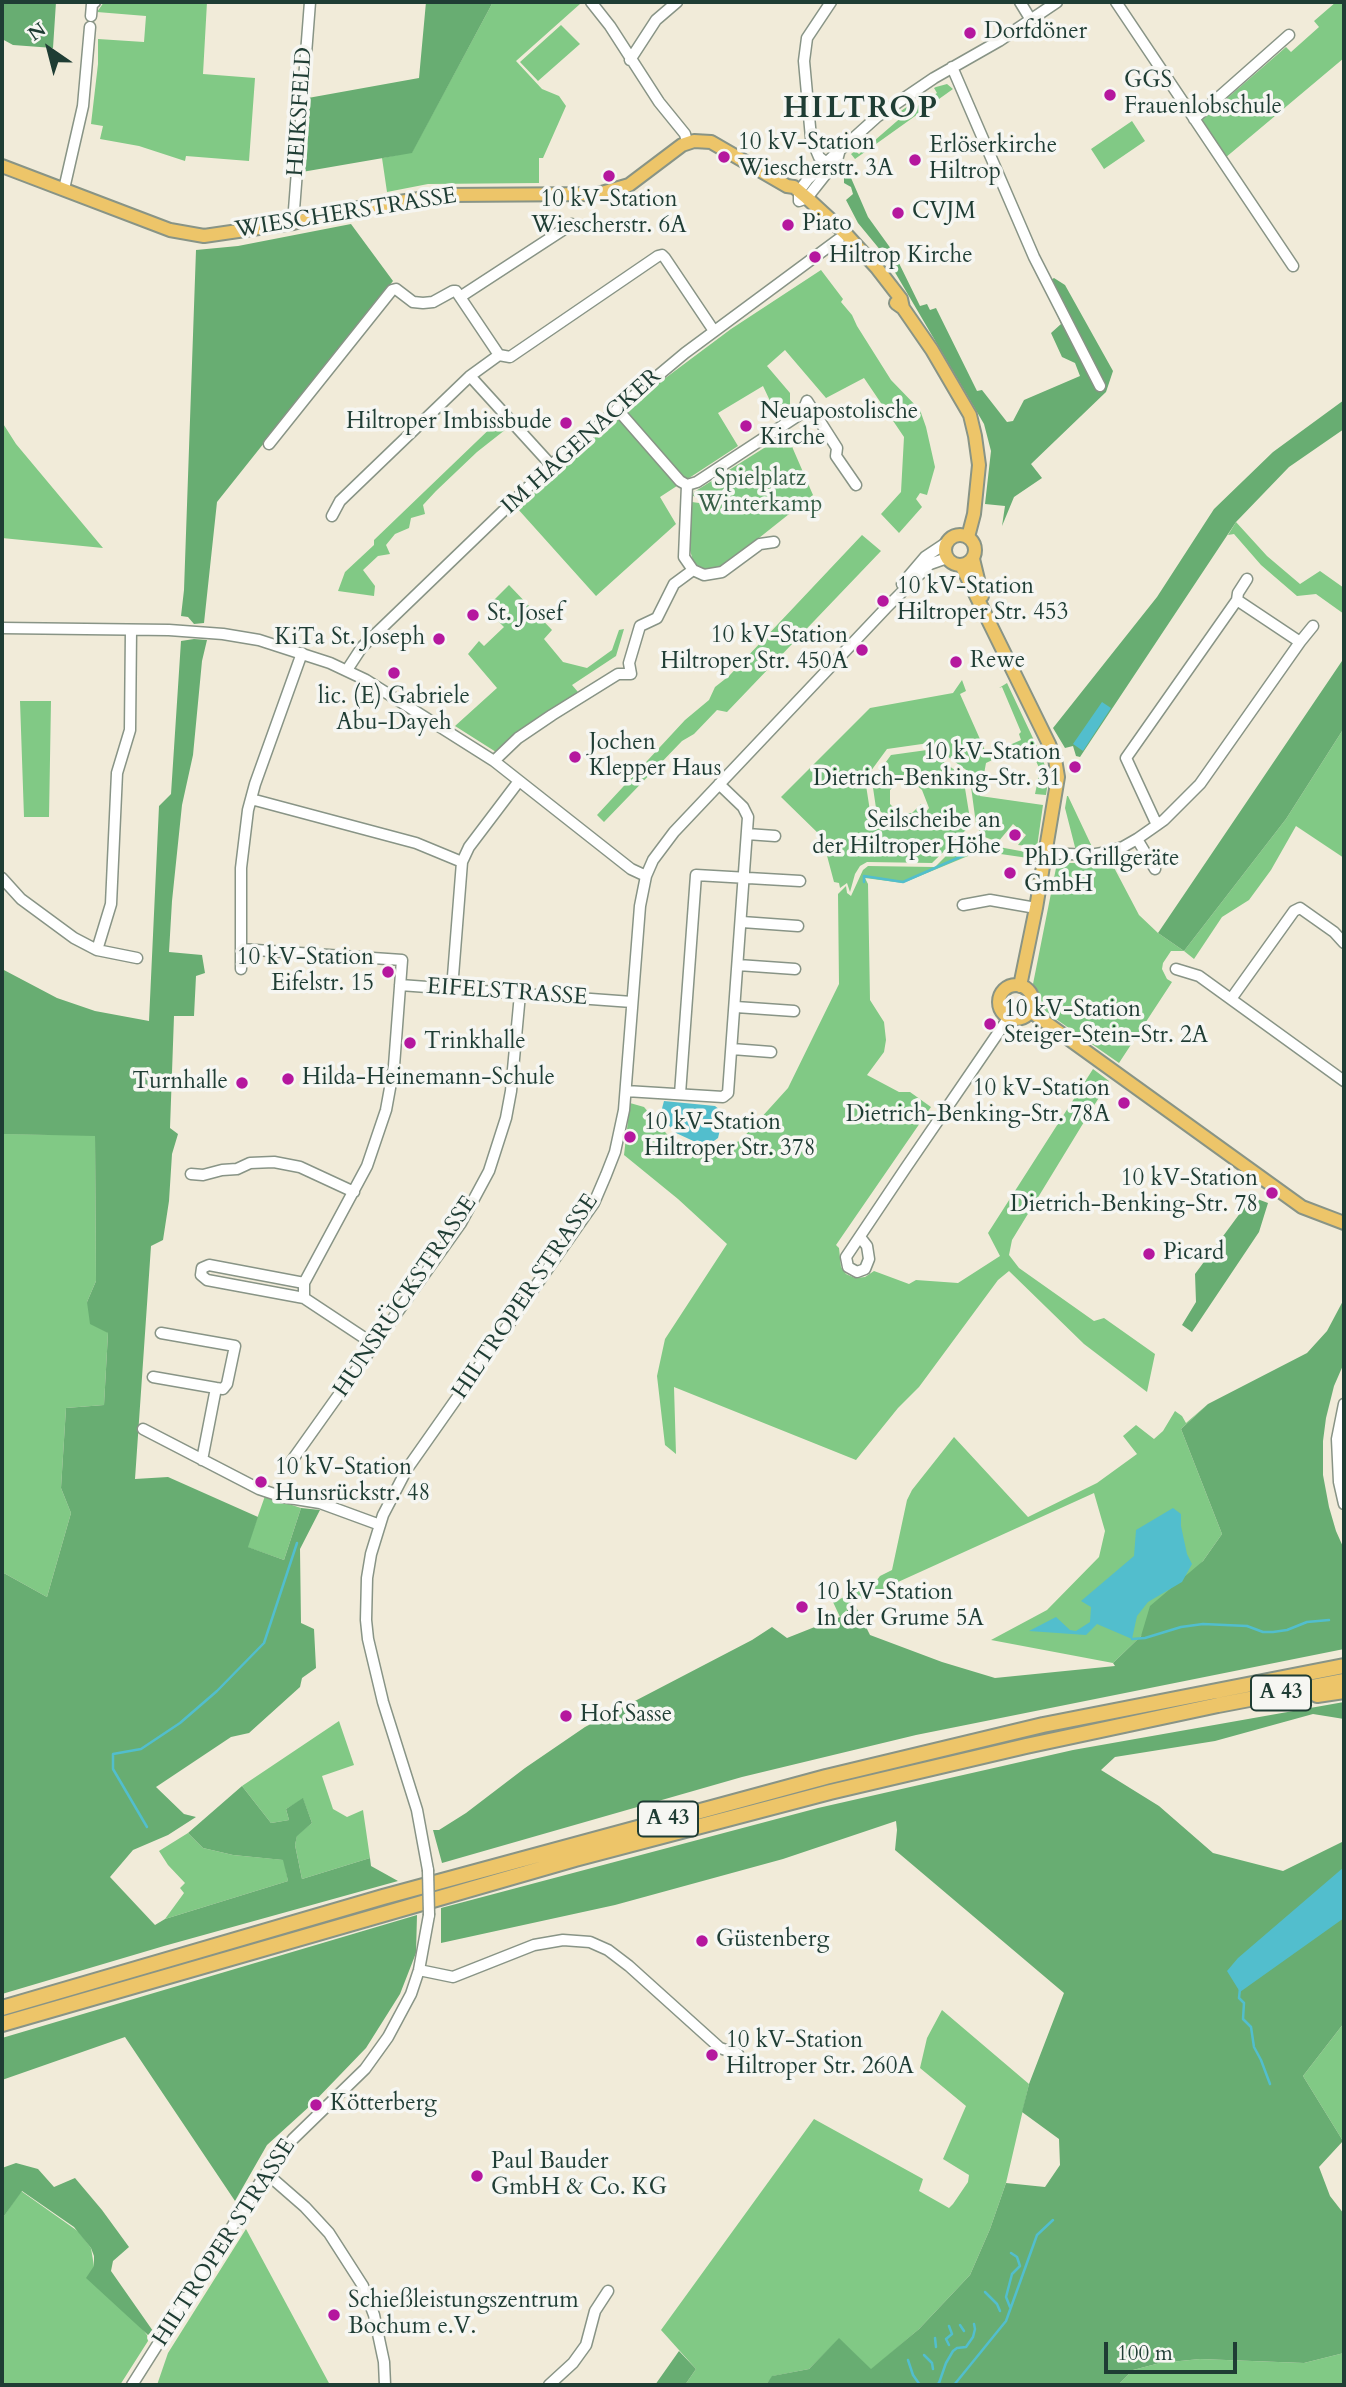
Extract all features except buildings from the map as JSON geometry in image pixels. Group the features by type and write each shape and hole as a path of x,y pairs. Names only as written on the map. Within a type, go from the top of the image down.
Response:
{"highway":[{"name":"A 43","path":"2,2008 383,1897 826,1777 1043,1725 1344,1666"},
{"name":"A 43","path":"2,2024 628,1844 883,1779 1026,1746 1344,1681"},
{"path":"1218,1705 1262,1704 1344,1691"}],"main road":[{"name":"WIESCHERSTRASSE","path":"2,166 170,230 204,236 446,195 610,192 629,185 688,142"},
{"path":"688,142 711,142 798,194 842,236 903,308 932,350 970,415 979,460 963,536"},
{"path":"963,536 946,543 947,558 950,562 961,565 973,559"},
{"path":"963,536 975,547 973,559 987,617"},
{"path":"961,565 1049,744 1056,764 1058,785 1020,986"},
{"path":"1008,988 1026,988 1033,999 1031,1011 1023,1017 1009,1017 1001,1009 1000,997 1008,988"},
{"path":"1031,1011 1302,1206 1344,1223"}],"street":[{"path":"64,189 83,106 92,4 95,2"},
{"name":"HEIKSFELD","path":"293,223 310,2"},
{"path":"591,2 688,142"},
{"path":"630,60 656,20 677,2"},
{"path":"828,164 819,157 811,138 804,53 807,38 831,2"},
{"path":"1020,2 1031,20"},
{"path":"798,194 828,164 832,155 839,153 878,116 1057,2"},
{"path":"1116,2 1293,266"},
{"path":"1194,119 1289,35"},
{"path":"952,67 1034,257 1100,386"},
{"path":"460,297 572,224"},
{"name":"IM HAGENACKER","path":"347,670 362,647 551,465 714,331 842,236"},
{"path":"270,444 392,290 396,289 413,302 423,303 433,302 456,291 499,355 510,357 662,255 714,331"},
{"path":"332,516 340,500 471,376 499,355"},
{"path":"471,376 551,465"},
{"path":"617,409 680,481 687,485 697,482 802,412 807,401 837,448 836,456 856,485"},
{"path":"687,485 684,557 693,570 704,575 722,572 760,544 774,542"},
{"name":"HILTROPER STRASSE","path":"886,608 925,557 946,543"},
{"name":"HILTROPER STRASSE","path":"132,2385 266,2173 293,2138 353,2081 375,2056 400,2018 419,1970 429,1915 428,1870 417,1810 383,1702 368,1639 367,1578 380,1525 391,1497 407,1469 593,1203 615,1152 626,1091 640,905 646,876 653,860 665,842 886,608 930,564 947,558"},
{"path":"494,761 518,738 552,715 618,674 631,674 629,663 640,626 657,618 674,584 693,570"},
{"path":"1157,825 1126,758 1237,600 1238,593 1247,579"},
{"path":"1237,600 1300,642"},
{"path":"1045,853 1098,854 1123,847 1157,825 1183,803 1200,785 1313,626"},
{"path":"2,628 131,629 223,634 259,640 347,670 494,761 631,869 646,876"},
{"path":"97,950 111,904 117,773 130,730 131,629"},
{"path":"241,969 240,868 251,799 302,653"},
{"path":"452,989 462,862 469,847 519,781"},
{"path":"626,1091 723,1097 728,1093 742,922 747,812 719,784"},
{"path":"251,799 416,843 462,862"},
{"path":"747,834 775,836"},
{"path":"1137,839 1155,869"},
{"path":"680,1094 695,875 800,881"},
{"path":"2,878 21,899 74,938 97,950 136,958"},
{"path":"963,905 990,900 1036,908"},
{"path":"1231,999 1294,911 1300,908 1334,932 1344,943"},
{"path":"742,922 798,926"},
{"name":"EIFELSTRASSE","path":"242,949 402,960 400,985 632,1002"},
{"path":"738,965 795,969"},
{"path":"1176,969 1199,975 1344,1081"},
{"path":"304,1298 304,1283 354,1192 376,1142 386,1110 394,1066 400,985"},
{"name":"HUNSRÜCKSTRASSE","path":"288,1466 461,1223 489,1171 506,1118 511,1091 520,994"},
{"path":"736,1007 794,1011"},
{"path":"860,1237 1009,1017"},
{"path":"732,1049 771,1052"},
{"path":"191,1174 203,1175 237,1169 250,1163 274,1162 300,1167 354,1192"},
{"path":"304,1283 209,1265 202,1268 201,1275 207,1280 304,1298 375,1345"},
{"path":"153,1377 223,1389 227,1384 234,1346 161,1333"},
{"path":"202,1460 216,1388"},
{"path":"1344,1404 1337,1438 1339,1482 1344,1504"},
{"path":"143,1429 270,1493 320,1503 380,1525"},
{"path":"419,1970 453,1977 542,1943 563,1940 590,1942 608,1950 629,1966 720,2048 738,2054"},
{"path":"266,2173 329,2233 363,2286 374,2315 384,2362 385,2385"},
{"path":"549,2385 580,2354 590,2335 595,2311 608,2291"}],"green space":[{"path":"2,2 56,2 53,48 13,45 2,39"},
{"path":"104,2 207,2 203,74 255,78 249,161 186,156 185,161 139,146 100,139 103,126 91,124 98,39 144,42 146,16 97,12"},
{"path":"426,2 493,2 412,153 302,172 308,98 419,78"},
{"path":"493,2 580,4 516,61 542,89 559,96 566,106 543,158 539,158 539,183 428,184 387,192 382,158 412,152"},
{"path":"1336,2 1344,2 1344,58 1225,158 1202,120 1286,47 1291,52 1319,27 1314,21"},
{"path":"561,25 580,44 538,81 520,62"},
{"path":"947,84 953,89 855,159 851,154 855,151 859,154 904,115 901,111 912,103 916,107 937,93 934,88"},
{"path":"1132,121 1145,141 1104,169 1091,149"},
{"path":"848,171 868,217 894,253 920,306 927,304 930,310 936,308 977,391 982,390 1007,422 1013,421 1024,400 1080,376 1075,363 1062,357 1051,333 1061,324 1044,284 1054,278 1065,285 1113,371 1106,392 1031,464 1042,478 1014,497 1002,526 1005,506 985,504 991,451 984,424 886,257 858,223 846,200 853,194 851,187 844,183 844,175"},
{"path":"351,224 393,281 217,502 204,623 194,624 188,617 181,616 196,250 238,246"},
{"path":"821,270 843,299 841,302 852,315 891,380 920,410 935,467 927,495 920,493 916,499 922,507 899,533 881,514 901,492 904,437 864,378 826,398 785,350 767,366 790,393 790,411 779,420 763,386 718,413 738,446 660,497 676,524 596,596 517,508 636,400 731,329"},
{"path":"1344,400 1344,429 1289,467 1236,522 1080,757 1076,756 1073,746 1065,748 1053,728 1157,597 1214,509 1273,452"},
{"path":"501,418 510,426 477,452 436,491 423,505 425,514 411,518 409,528 395,534 386,545 390,554 378,556 363,570 375,586 374,596 338,591 345,572 374,545 374,540"},
{"path":"2,422 16,444 103,548 2,538"},
{"name":"Spielplatz Winterkamp","path":"780,438 790,442 813,495 725,565 709,570 701,569 694,564 689,547 692,502 699,503 702,499 693,496 694,492"},
{"path":"1236,522 1267,556 1300,584 1320,571 1344,588 1344,614 1316,594 1297,596 1261,565 1234,534 1228,535"},
{"path":"862,535 881,551 727,712 717,710 694,734 682,741 604,822 597,815 685,720 709,700 715,687 729,676"},
{"path":"509,585 552,630 544,639 563,662 587,668 612,650 619,630 624,629 616,656 572,685 578,692 526,727 496,752 455,726 497,688 468,654 479,641 484,646 504,627 495,618 500,612 491,603"},
{"path":"207,640 202,661 193,755 182,805 169,952 202,955 205,973 196,976 194,1016 174,1016 170,1128 178,1134 172,1154 163,1240 151,1246 135,1479 168,1477 258,1517 248,1547 284,1560 301,1508 320,1510 300,1549 301,1623 314,1629 316,1668 302,1678 300,1687 249,1733 231,1737 156,1787 184,1814 196,1817 168,1835 133,1850 110,1877 155,1925 165,1919 288,1881 283,1860 233,1855 203,1848 188,1833 242,1786 271,1823 289,1820 286,1809 303,1798 312,1823 297,1836 295,1845 302,1879 370,1858 371,1866 398,1881 2,1994 2,1572 47,1597 71,1513 61,1488 66,1408 104,1405 108,1333 90,1324 87,1302 96,1281 95,1136 2,1134 2,969 57,998 95,1011 149,1021 159,806 171,794 181,641"},
{"path":"1344,658 1344,728 1286,819 1184,951 1158,933"},
{"path":"962,680 966,691 960,694 987,755 1021,740 1021,732 1002,687 999,688 1007,683 1040,753 1049,776 1046,795 1035,794 1040,770 1028,743 986,763 980,796 1043,805 1037,847 1018,845 1026,835 1013,824 998,842 982,836 976,824 969,772 929,743 887,749 865,779 870,811 892,828 917,824 929,808 922,790 913,782 899,781 890,790 890,804 899,813 912,813 921,804 922,807 914,819 894,822 876,808 872,781 891,755 927,750 963,776 971,825 932,863 867,862 860,866 855,874 850,892 847,883 840,888 839,883 834,882 822,837 781,797 870,708 953,693"},
{"path":"20,701 51,701 49,817 24,817"},
{"path":"1344,728 1344,858 1296,826 1271,870 1249,900 1222,917 1194,959 1184,951 1286,819"},
{"path":"1067,796 1094,851 1076,851 1065,808"},
{"path":"971,834 983,844 1031,853 1035,859 980,851 903,883 865,878 868,884 870,1000 884,1022 886,1040 884,1052 867,1075 899,1092 910,1092 931,1107 836,1245 839,1248 841,1267 846,1274 855,1278 865,1277 874,1271 909,1284 916,1280 958,1283 1000,1256 988,1233 1093,1069 1109,1081 1012,1240 1009,1255 1019,1268 1094,1321 1104,1318 1155,1354 1147,1392 1084,1344 1009,1271 998,1280 919,1387 898,1408 856,1460 674,1387 676,1454 665,1445 657,1376 665,1339 727,1244 624,1155 630,1103 644,1107 671,1139 703,1151 740,1141 788,1088 839,984 838,894 846,886 847,893 851,896 863,870 868,866 935,867"},
{"path":"1109,858 1139,915 1158,933 1184,951 1171,951 1163,963 1162,969 1167,979 1172,982 1119,1063 1043,1010 1038,991 1033,984 1057,863 1091,863"},
{"path":"2,1134 95,1135 96,1281 87,1302 108,1333 104,1405 66,1408 61,1488 71,1513 47,1597 2,1572"},
{"path":"1252,1197 1268,1203 1259,1232 1192,1332 1182,1325 1196,1302 1195,1274"},
{"path":"1344,1299 1344,1363 1334,1386 1326,1418 1323,1475 1329,1507 1344,1549 1344,1649 916,1735 742,1777 442,1863 433,1830 439,1830 466,1813 585,1727 772,1627 787,1638 840,1617 854,1603 870,1635 942,1662 995,1678 1115,1666 1113,1663 1141,1636 1150,1606 1203,1561 1222,1534 1181,1429 1208,1404 1307,1353 1327,1331"},
{"path":"1208,1404 1181,1429 1222,1534 1141,1636 1113,1663 991,1640 1047,1610 1099,1557 1105,1531 1094,1493 854,1602 840,1617 833,1602 874,1584 880,1576 892,1570 907,1500 954,1437 1028,1517 1097,1483 1137,1454 1123,1436 1136,1425 1154,1439 1163,1431 1175,1411 1186,1423"},
{"path":"265,1496 301,1508 284,1560 247,1547"},
{"path":"1344,1702 1344,1719 1313,1714 1215,1741 1115,1757 1101,1770 1159,1806 1213,1853 1283,1871 1344,1841 1344,2023 1303,2076 1343,2141 1319,2167 1330,2196 1344,2214 1344,2353 1304,2363 1200,2359 1160,2363 1133,2370 1118,2385 766,2385 772,2376 809,2369 839,2338 871,2369 919,2329 970,2275 1006,2183 1045,2187 1060,2165 1059,2139 1022,2112 1029,2084 1064,1993 895,1850 896,1821 783,1859 615,1905 441,1943 441,1908 818,1808 1073,1750"},
{"path":"339,1721 354,1765 322,1776 333,1809 347,1817 363,1810 370,1858 302,1879 295,1845 297,1835 312,1823 303,1799 286,1809 289,1820 271,1823 242,1786"},
{"path":"188,1833 203,1848 233,1855 284,1860 288,1881 165,1919 184,1893 180,1888 185,1883 159,1851"},
{"path":"417,1915 416,1953 400,1994 366,2048 311,2105 267,2145 235,2201 125,2037 2,2080 2,2038"},
{"path":"942,2010 1029,2084 1006,2183 970,2275 919,2329 871,2370 839,2339 809,2369 773,2376 766,2385 685,2385 696,2369 661,2330 814,2119 923,2179 919,2191 949,2208 953,2204 968,2182 969,2175 943,2159 966,2106 920,2068 927,2038"},
{"path":"1344,2023 1344,2140 1343,2141 1303,2076"},
{"path":"16,2163 38,2169 54,2187 75,2178 102,2210 129,2247 113,2261 111,2271 153,2331 148,2335 86,2278 94,2266 94,2256 74,2227 22,2191 2,2219 2,2168"},
{"path":"21,2191 79,2232 91,2248 94,2266 147,2335 148,2341 120,2385 2,2385 2,2219"},
{"path":"246,2229 330,2385 157,2385 168,2353"},
{"path":"679,2351 696,2369 685,2385 655,2385"},
{"path":"1344,2353 1344,2385 1118,2385 1133,2370 1160,2363 1200,2359 1304,2363"}],"water":[{"path":"1102,702 1111,708 1083,751 1073,744"},
{"path":"664,1101 715,1106 723,1117 718,1138 702,1145 676,1133 660,1116"},
{"path":"1173,1508 1181,1514 1187,1554 1192,1564 1182,1582 1148,1602 1137,1616 1132,1639 1097,1624 1086,1635 1029,1631 1056,1617 1070,1630 1076,1631 1090,1622 1091,1607 1081,1601 1134,1556 1136,1530"},
{"path":"1344,1867 1344,1918 1240,1992 1227,1971 1238,1958"}],"waterway":[{"path":"864,882 864,876 903,882 969,853 980,851"},
{"path":"147,1827 113,1769 113,1754 141,1749 180,1723 217,1691 264,1643 297,1543"},
{"path":"1132,1639 1203,1624 1247,1626 1263,1632 1273,1632 1307,1622 1329,1620"},
{"path":"1240,1988 1239,1998 1244,2003 1243,2019 1251,2027 1254,2047 1270,2084"},
{"path":"954,2385 1006,2321 1037,2235 1053,2220"},
{"path":"1010,2307 1006,2297 1012,2274 1020,2266 1017,2257 1011,2253"},
{"path":"985,2292 1000,2311"},
{"path":"935,2385 939,2383 953,2351 966,2347 973,2337 974,2324"},
{"path":"960,2325 964,2331"},
{"path":"949,2326 952,2334 946,2339 949,2345"},
{"path":"935,2338 936,2347"},
{"path":"924,2355 932,2363 933,2369"},
{"path":"908,2360 920,2385"}],"place":[{"name":"Dorfdöner","path":"970,33"},
{"name":"GGS Frauenlobschule","path":"1110,95"},
{"name":"10 kV-Station Wiescherstr. 3A","path":"724,157"},
{"name":"Erlöserkirche Hiltrop","path":"915,160"},
{"name":"10 kV-Station Wiescherstr. 6A","path":"609,176"},
{"name":"CVJM","path":"898,213"},
{"name":"Piato","path":"788,225"},
{"name":"Hiltrop Kirche","path":"815,257"},
{"name":"Hiltroper Imbissbude","path":"566,423"},
{"name":"Neuapostolische Kirche","path":"746,426"},
{"name":"10 kV-Station Hiltroper Str. 453","path":"883,601"},
{"name":"St. Josef","path":"473,615"},
{"name":"KiTa St. Joseph","path":"439,639"},
{"name":"10 kV-Station Hiltroper Str. 450A","path":"862,650"},
{"name":"Rewe","path":"956,662"},
{"name":"lic. (E) Gabriele Abu-Dayeh","path":"394,673"},
{"name":"Jochen Klepper Haus","path":"575,757"},
{"name":"10 kV-Station Dietrich-Benking-Str. 31","path":"1075,767"},
{"name":"Seilscheibe an der Hiltroper Höhe","path":"1015,835"},
{"name":"PhD Grillgeräte GmbH","path":"1010,873"},
{"name":"10 kV-Station Eifelstr. 15","path":"388,972"},
{"name":"10 kV-Station Steiger-Stein-Str. 2A","path":"990,1024"},
{"name":"Trinkhalle","path":"410,1043"},
{"name":"Hilda-Heinemann-Schule","path":"288,1079"},
{"name":"Turnhalle","path":"242,1083"},
{"name":"10 kV-Station Dietrich-Benking-Str. 78A","path":"1124,1103"},
{"name":"10 kV-Station Hiltroper Str. 378","path":"630,1137"},
{"name":"10 kV-Station Dietrich-Benking-Str. 78","path":"1272,1193"},
{"name":"Picard","path":"1149,1254"},
{"name":"10 kV-Station Hunsrückstr. 48","path":"261,1482"},
{"name":"10 kV-Station In der Grume 5A","path":"802,1607"},
{"name":"Hof Sasse","path":"566,1716"},
{"name":"Güstenberg","path":"702,1941"},
{"name":"10 kV-Station Hiltroper Str. 260A","path":"712,2055"},
{"name":"Kötterberg","path":"316,2105"},
{"name":"Paul Bauder GmbH & Co. KG","path":"477,2176"},
{"name":"Schießleistungszentrum Bochum e.V.","path":"334,2315"}],"district":[{"name":"HILTROP","path":"861,110"}]}
